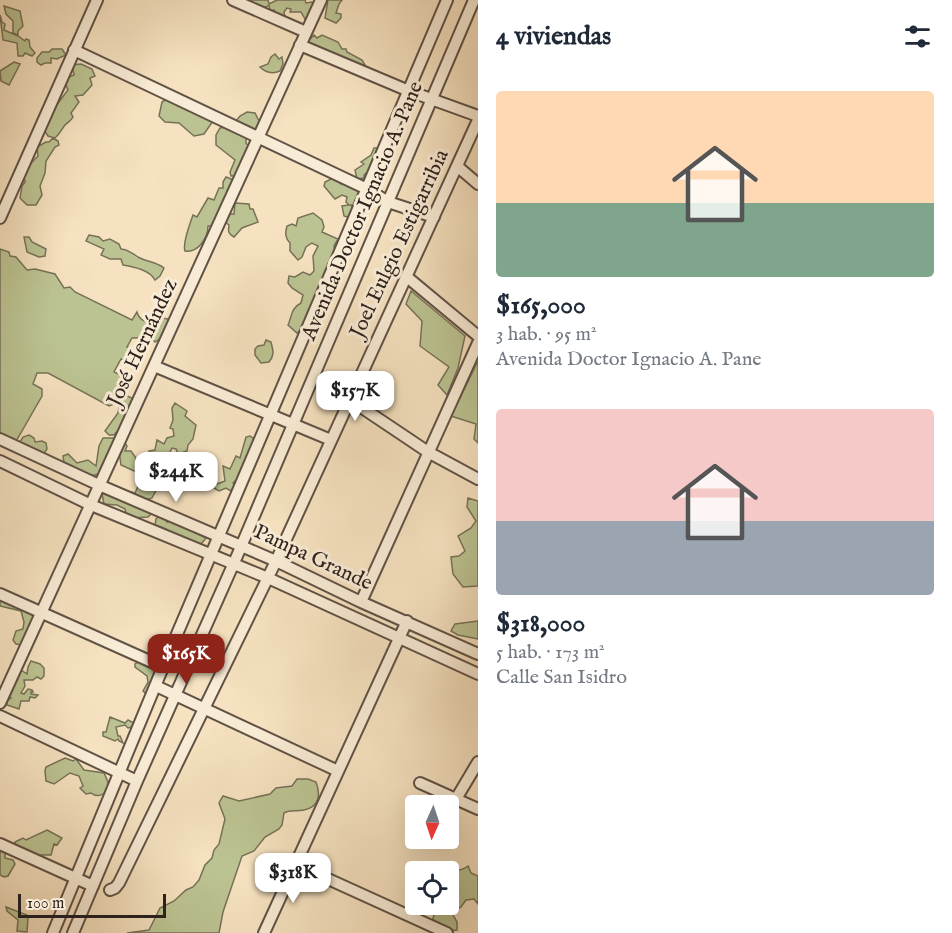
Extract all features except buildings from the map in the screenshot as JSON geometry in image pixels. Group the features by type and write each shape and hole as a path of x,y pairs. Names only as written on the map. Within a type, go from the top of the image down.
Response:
{"street":[{"path":"0,218 98,0"},
{"path":"233,0 306,32"},
{"name":"José Hernández","path":"0,703 321,0"},
{"name":"Avenida Doctor Ignacio A. Pane","path":"53,933 447,0"},
{"name":"Avenida Doctor Ignacio A. Pane","path":"73,933 474,0"},
{"path":"300,45 478,118"},
{"path":"74,50 367,189 388,202 434,218"},
{"name":"Joel Eulgio Estigarribia","path":"110,890 119,883 268,578 478,118"},
{"path":"457,166 478,184"},
{"path":"407,277 478,336"},
{"path":"361,602 478,343"},
{"path":"154,366 331,440"},
{"path":"349,399 428,452 478,479"},
{"name":"Pampa Grande","path":"0,439 99,485 276,561 478,654"},
{"name":"Pampa Grande","path":"0,461 91,505 268,578 478,674"},
{"path":"0,594 164,667"},
{"path":"264,933 407,621"},
{"path":"156,686 203,710 338,771"},
{"path":"0,716 138,781"},
{"path":"459,795 478,762"},
{"path":"420,783 445,795"},
{"path":"459,801 478,810"},
{"path":"0,844 93,886"},
{"path":"296,864 447,933"}],"green space":[{"path":"250,0 268,0 269,4 277,0 305,0 306,3 312,2 314,7 311,15 305,19 301,12 290,12 291,9 287,8 284,12 285,17 278,20 273,15 274,10 270,11 269,5 266,7 253,6"},
{"path":"328,0 342,0 336,13 341,14 341,18 336,23 325,18"},
{"path":"4,6 20,11 23,26 18,31 18,35 13,33 13,21 6,14"},
{"path":"0,15 5,24 4,30 25,41 29,40 30,47 35,53 32,56 25,53 23,56 18,56 17,43 3,40"},
{"path":"314,35 317,38 322,35 338,42 342,49 346,49 347,52 362,60 365,65 359,68 310,46 309,40"},
{"path":"52,49 62,49 66,55 57,59 51,58 51,63 41,65 37,62 42,52 49,52"},
{"path":"275,54 279,59 282,57 283,64 280,71 265,71 260,67 268,64"},
{"path":"14,62 20,64 9,85 1,81 0,71"},
{"path":"81,64 92,69 95,76 90,78 92,85 83,95 75,96 79,102 71,113 73,117 58,135 55,138 48,136 44,130 55,107 68,90 65,83 66,78 74,75 72,65"},
{"path":"170,97 213,121 204,134 194,136 179,123 165,122 159,116 162,102"},
{"path":"247,112 255,113 259,121 258,131 251,132 235,122"},
{"path":"233,126 246,136 246,143 249,147 237,176 231,176 230,172 235,160 216,145 216,135 220,128"},
{"path":"53,138 58,141 59,145 55,147 46,161 45,173 40,186 42,195 36,205 27,205 20,198 25,182 23,171 26,163 31,163 38,156 37,147"},
{"path":"374,148 378,148 370,166 371,169 364,175 364,178 357,179 355,170 364,164 361,162 371,155"},
{"path":"226,177 234,180 215,226 208,226 204,240 198,247 185,251 185,238 193,215 197,217 208,198 214,200 219,188 223,188"},
{"path":"336,179 341,184 350,183 359,187 363,197 360,205 350,205 353,207 351,218 344,216 342,206 349,205 346,202 347,197 342,195 335,199 324,186 325,182"},
{"path":"235,203 249,204 258,222 242,228 234,237 229,231 229,225 225,222 230,214 234,214"},
{"path":"313,213 322,220 324,227 322,232 338,239 334,246 336,257 328,264 330,268 321,283 309,318 297,333 288,325 303,295 288,283 289,276 295,277 303,272 310,275 314,271 313,256 318,246 312,243 306,247 302,257 298,260 290,251 286,231 287,226 292,224 296,226 298,218"},
{"path":"89,235 99,237 103,241 110,239 119,244 121,249 161,266 164,268 160,276 155,280 146,271 123,265 121,259 110,259 101,255 104,249 86,241"},
{"path":"24,237 29,237 32,242 46,249 45,256 39,257 27,252"},
{"path":"0,249 16,257 27,270 35,269 55,274 64,288 70,287 75,292 132,320 137,312 141,319 147,322 153,323 155,317 168,319 172,327 167,334 155,342 151,338 132,338 127,347 140,352 137,360 128,362 121,359 114,372 127,378 127,387 117,403 109,406 48,373 37,373 33,384 42,389 42,396 15,443 0,436"},
{"path":"411,291 465,336 458,368 447,395 438,385 449,367 420,346 422,321 406,304"},
{"path":"266,340 271,342 273,355 269,362 261,363 255,355 255,349 264,345"},
{"path":"478,361 478,443 474,439 476,424 451,416"},
{"path":"125,395 132,398 139,406 114,435 109,435 105,431 118,413"},
{"path":"175,403 187,411 185,416 196,425 193,439 187,451 178,454 176,449 172,448 170,452 173,454 169,459 150,457 149,451 155,450 157,440 164,444 167,438 174,436 173,429 170,428 173,420 172,408"},
{"path":"29,435 34,438 35,442 46,443 47,449 43,455 21,446 20,442 23,437"},
{"path":"250,436 254,442 245,466 233,483 235,485 231,491 226,488 219,491 214,488 212,480 214,479 217,484 225,481 223,466 230,469 236,456 240,458 246,437"},
{"path":"103,438 122,438 127,446 125,451 131,451 140,464 178,461 177,470 162,479 163,482 152,498 143,501 131,496 131,492 135,493 143,475 121,465 119,451 108,467 96,475 82,477 74,467 68,467 64,463 63,456 68,454 77,463 88,460 96,466 99,446"},
{"path":"109,492 153,512 148,517 132,518 125,509 117,505 104,504 102,494"},
{"path":"468,498 478,501 478,586 463,587 453,574 451,557 459,556 465,551 458,536 471,528 476,521 467,507"},
{"path":"162,514 167,522 174,519 177,523 206,538 195,546 176,538 166,529 155,525 156,519"},
{"path":"0,593 35,613 36,620 21,645 16,644 13,640 16,631 23,629 21,611 0,606"},
{"path":"478,621 478,639 458,635 451,631 455,624"},
{"path":"141,660 154,668 156,677 148,695 143,691 148,682 147,676 135,667 135,664"},
{"path":"31,661 44,668 44,676 41,679 37,677 33,680 24,680 25,686 21,693 24,694 28,689 32,690 31,694 38,695 35,698 30,697 29,701 21,701 19,709 7,705 7,701 11,698 8,696 15,677 21,670 27,674"},
{"path":"110,717 125,723 128,720 134,723 128,728 125,725 116,727 123,743 118,739 115,741 103,736"},
{"path":"65,758 73,761 76,759 84,770 104,773 108,782 108,791 100,795 86,794 80,788 83,786 79,776 70,773 54,784 46,781 46,767"},
{"path":"297,779 316,782 318,800 309,808 284,813 279,829 265,837 254,851 242,856 223,912 219,933 127,933 149,930 160,908 174,901 199,880 205,865 212,858 219,844 225,819 219,803 223,796 239,801 270,794 276,788 292,786"},
{"path":"47,830 62,838 57,845 54,844 51,855 38,855 34,858 15,848 15,842 23,838 26,840"},
{"path":"0,849 5,853 5,858 13,860 15,864 8,876 4,877 0,875"},
{"path":"468,866 471,873 478,876 478,904 474,899 466,900 459,908 459,870"},
{"path":"6,907 27,915 27,932 17,931 18,920 7,911"},
{"path":"434,915 453,915 457,922 457,930 448,931 434,922"}]}
